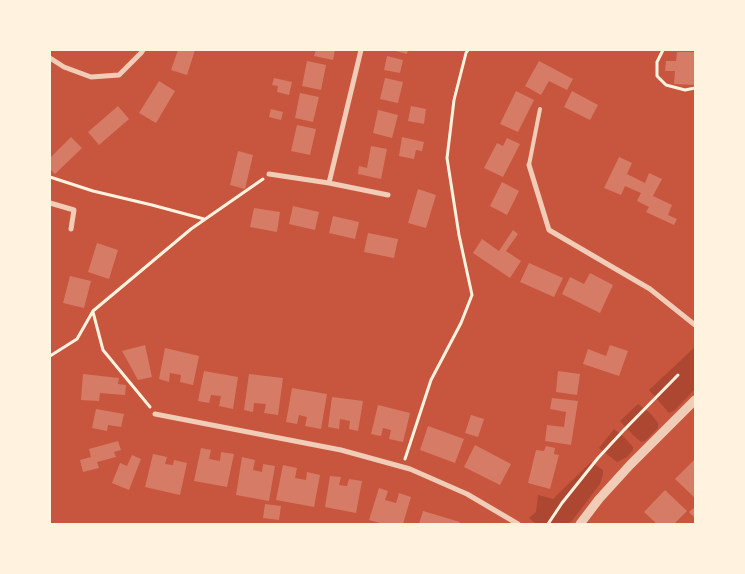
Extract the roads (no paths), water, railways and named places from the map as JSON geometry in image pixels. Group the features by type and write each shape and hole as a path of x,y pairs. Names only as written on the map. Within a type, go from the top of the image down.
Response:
{"street":[{"path":"50,58 64,67 91,77 118,75 143,50"},
{"path":"329,183 361,50"},
{"path":"529,165 549,230 650,289 695,325"},
{"path":"270,174 388,195"},
{"path":"50,203 74,210 71,229"},
{"path":"580,524 599,499 630,465 695,400"},
{"path":"155,414 341,450 410,469 468,494 518,524"}],"lane":[{"path":"529,165 540,109"}]}
